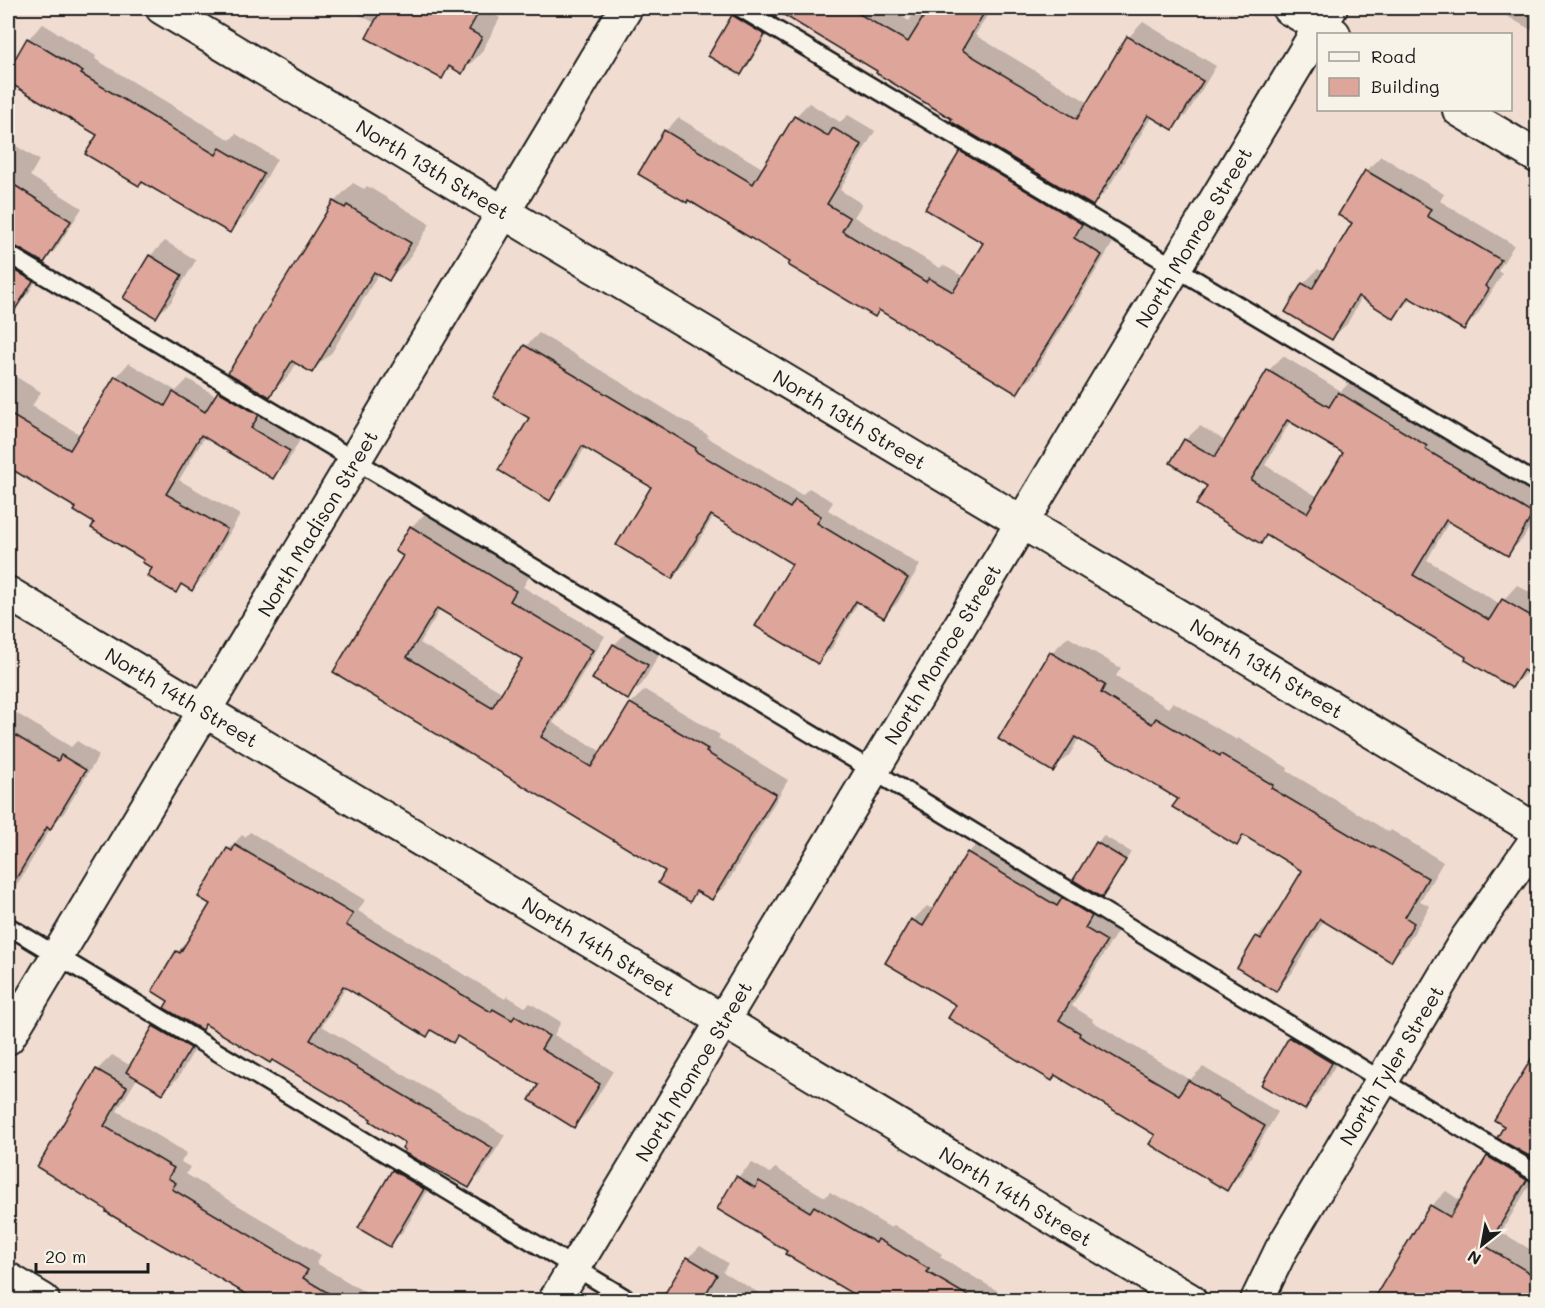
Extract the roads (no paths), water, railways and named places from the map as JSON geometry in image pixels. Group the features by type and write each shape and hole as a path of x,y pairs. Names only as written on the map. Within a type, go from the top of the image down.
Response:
{"street":[{"name":"North 13th Street","path":"162,8 1538,831"},
{"name":"North Madison Street","path":"8,1038 626,8"},
{"path":"1288,8 1328,23"},
{"name":"North Monroe Street","path":"555,1300 1175,266 1317,40"},
{"path":"1461,111 1538,157"},
{"name":"North 14th Street","path":"8,593 1190,1300"},
{"name":"North Tyler Street","path":"1257,1300 1281,1250 1467,938 1538,837"},
{"path":"8,1280 43,1300"}],"lane":[{"path":"741,8 1538,484"},
{"path":"8,255 355,459 1538,1174"},
{"path":"8,926 629,1300"}]}
